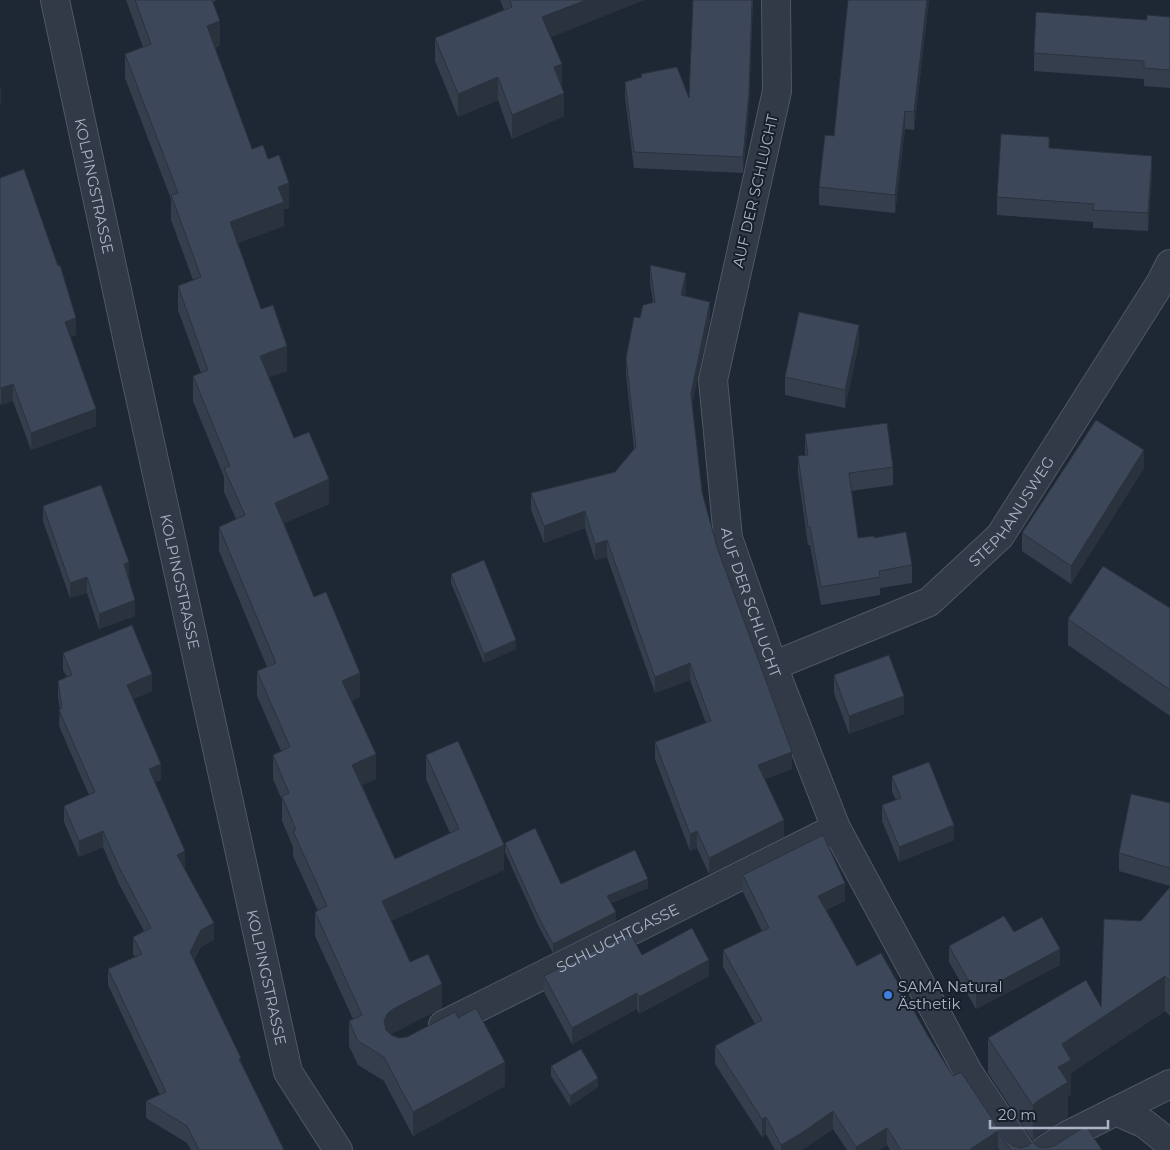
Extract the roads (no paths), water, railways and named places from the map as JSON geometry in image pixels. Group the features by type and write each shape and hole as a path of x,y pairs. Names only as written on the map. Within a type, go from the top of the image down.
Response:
{"street":[{"name":"KOLPINGSTRASSE","path":"55,0 288,1072 338,1150"},
{"name":"AUF DER SCHLUCHT","path":"776,0 777,91 713,380 728,538 773,666 836,828 968,1072 1020,1150"},
{"name":"STEPHANUSWEG","path":"773,666 929,602 1000,536 1161,282 1170,264"},
{"name":"SCHLUCHTGASSE","path":"417,1038 836,828"},
{"path":"1045,1150 1068,1135 1170,1084"},
{"path":"1116,1111 1145,1124 1170,1144"}],"place":[{"name":"SAMA Natural Ästhetik","path":"888,995"}]}
